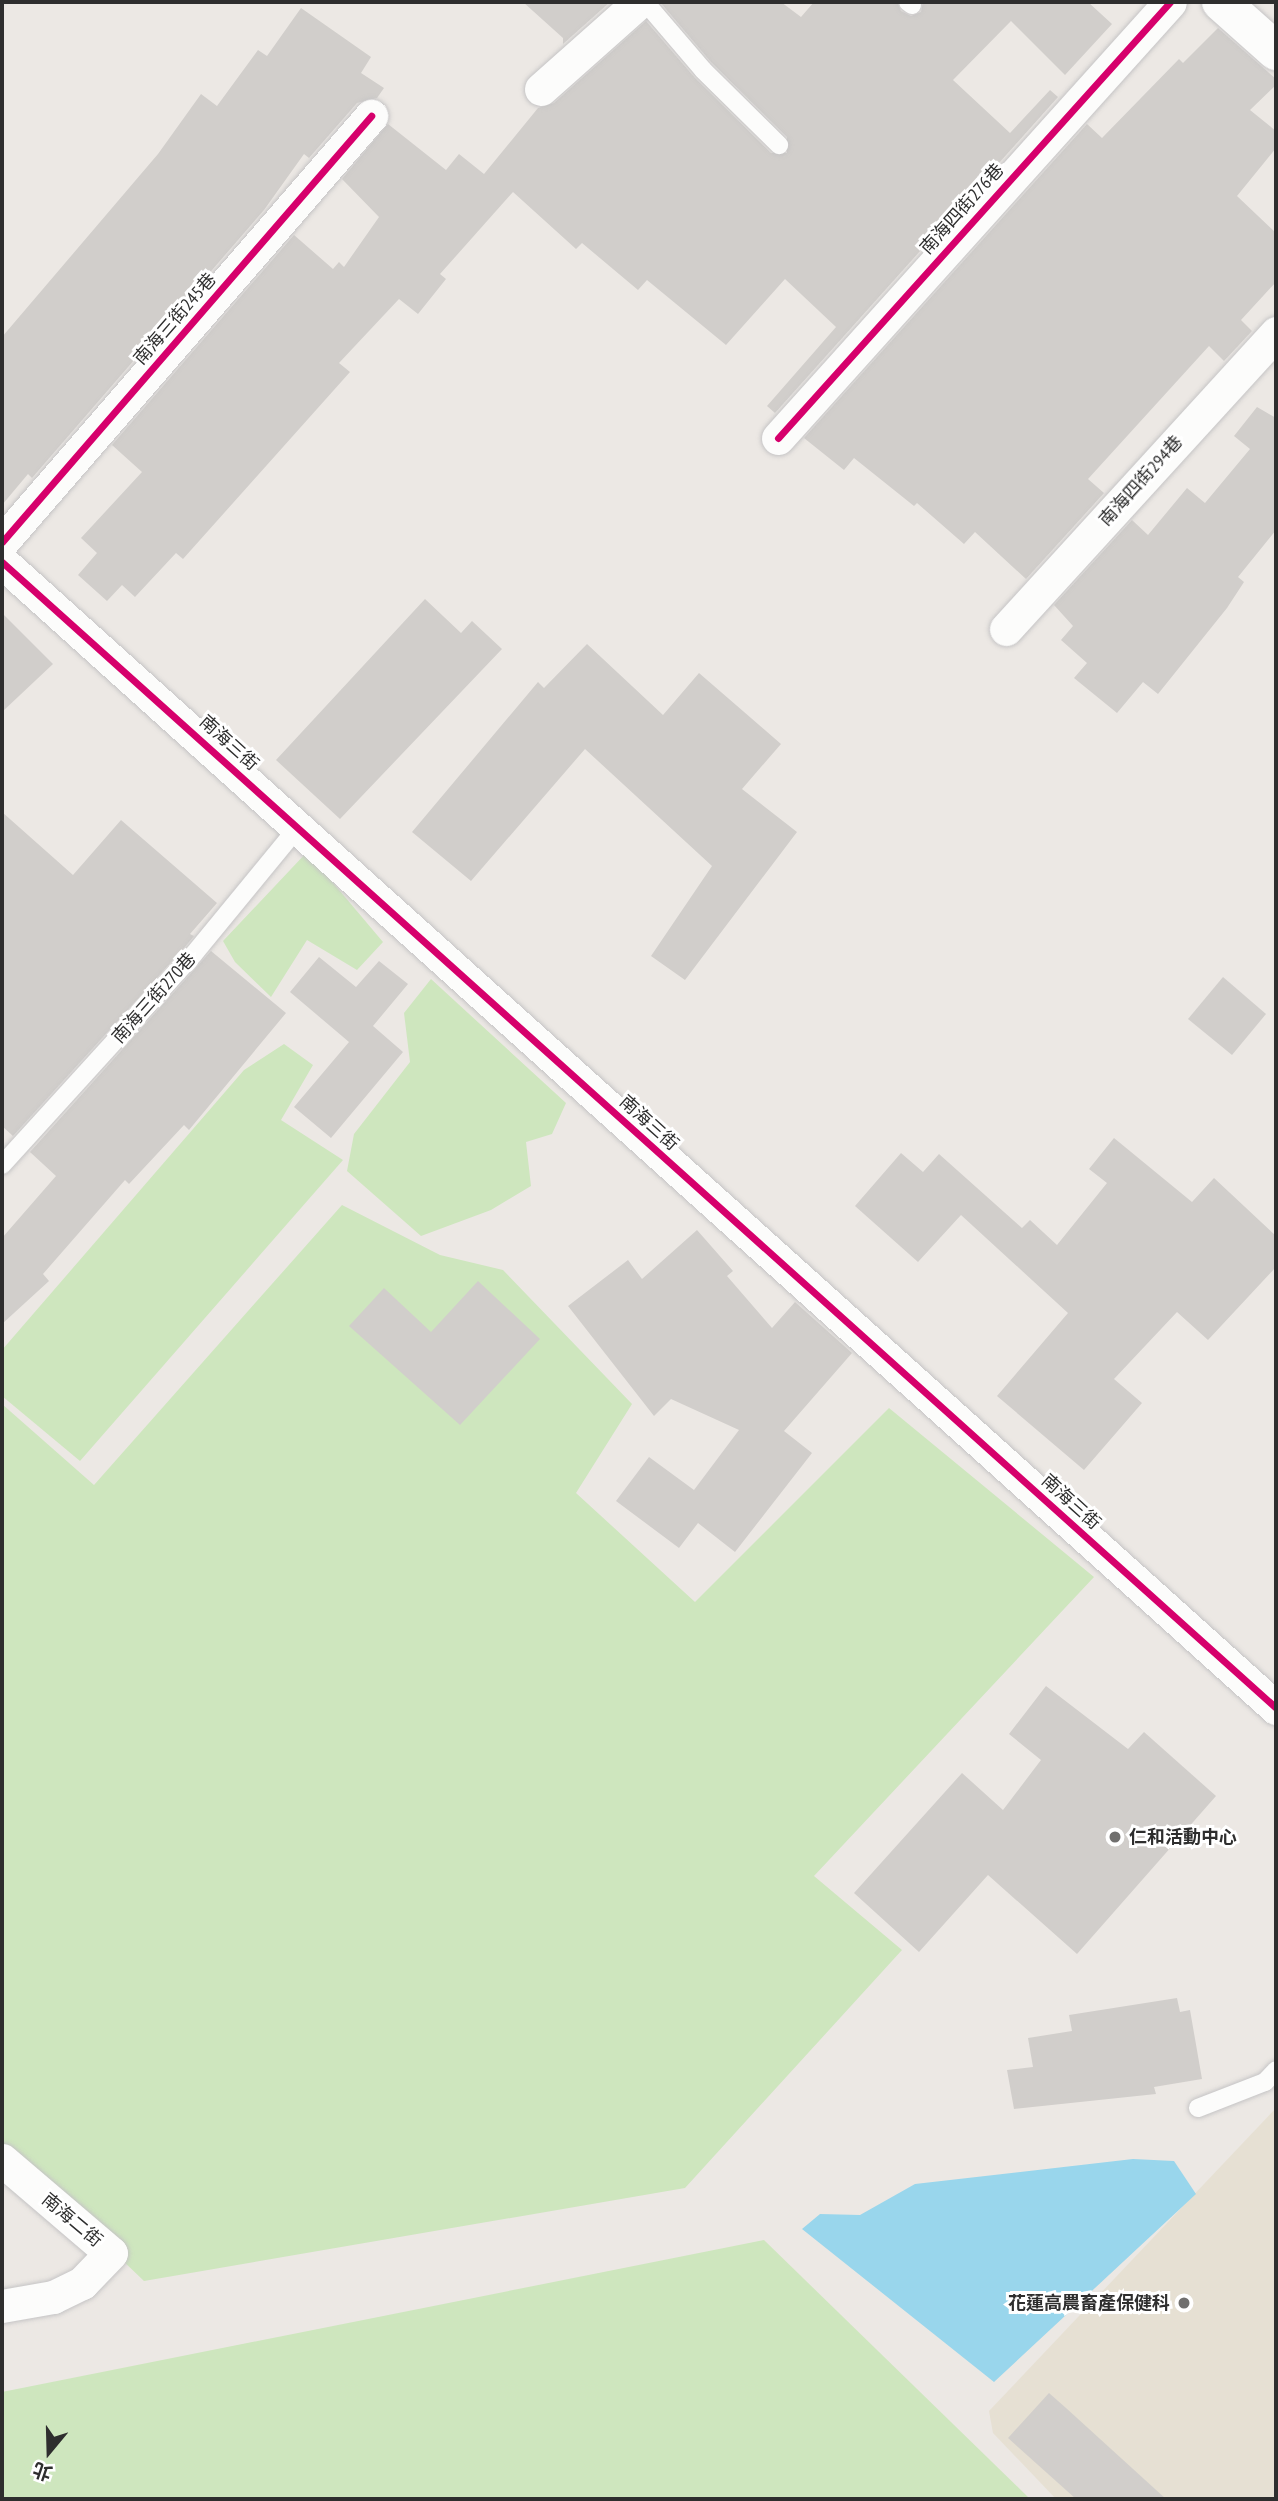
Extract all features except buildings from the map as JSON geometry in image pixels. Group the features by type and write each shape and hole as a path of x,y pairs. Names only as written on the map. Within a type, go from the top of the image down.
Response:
{"street":[{"path":"541,89 639,2"},
{"name":"南海四街276巷","path":"778,438 1170,2"},
{"path":"1221,2 1276,51"},
{"name":"南海三街245巷","path":"2,542 371,116"},
{"name":"南海四街294巷","path":"1006,629 1276,332"},
{"name":"南海三街","path":"2,562 299,826 1276,1708"},
{"name":"南海二街","path":"2,2160 111,2253 82,2283 53,2297 2,2306"}],"lane":[{"path":"645,2 704,70 779,145"},
{"name":"南海三街270巷","path":"2,1165 193,955 299,826"},
{"path":"1198,2108 1265,2082 1276,2070"}],"shaded area":[{"name":"花蓮高農畜產保健科","path":"1276,2108 1276,2499 1056,2499 993,2433 989,2411"}],"green space":[{"path":"307,852 383,942 357,970 307,940 271,997 235,962 223,941"},
{"path":"431,979 566,1103 552,1134 526,1142 531,1186 491,1210 421,1236 347,1171 354,1134 410,1062 404,1013"},
{"path":"284,1044 313,1065 281,1120 343,1160 80,1461 2,1396 2,1350 244,1070"},
{"path":"342,1205 440,1255 503,1270 632,1404 576,1493 695,1602 889,1408 1094,1577 814,1876 902,1950 685,2188 144,2281 2,2145 2,1404 94,1485"},
{"path":"764,2240 1030,2499 2,2499 2,2392"}],"water":[{"path":"1133,2159 1174,2161 1196,2194 994,2382 802,2229 820,2214 860,2215 915,2184"}],"cycle path":[{"path":"778,438 1170,2"},
{"path":"2,542 371,116"},
{"path":"2,562 1276,1708"}],"place":[{"name":"仁和活動中心","path":"1115,1837"},
{"name":"花蓮高農畜產保健科","path":"1184,2303"}]}
